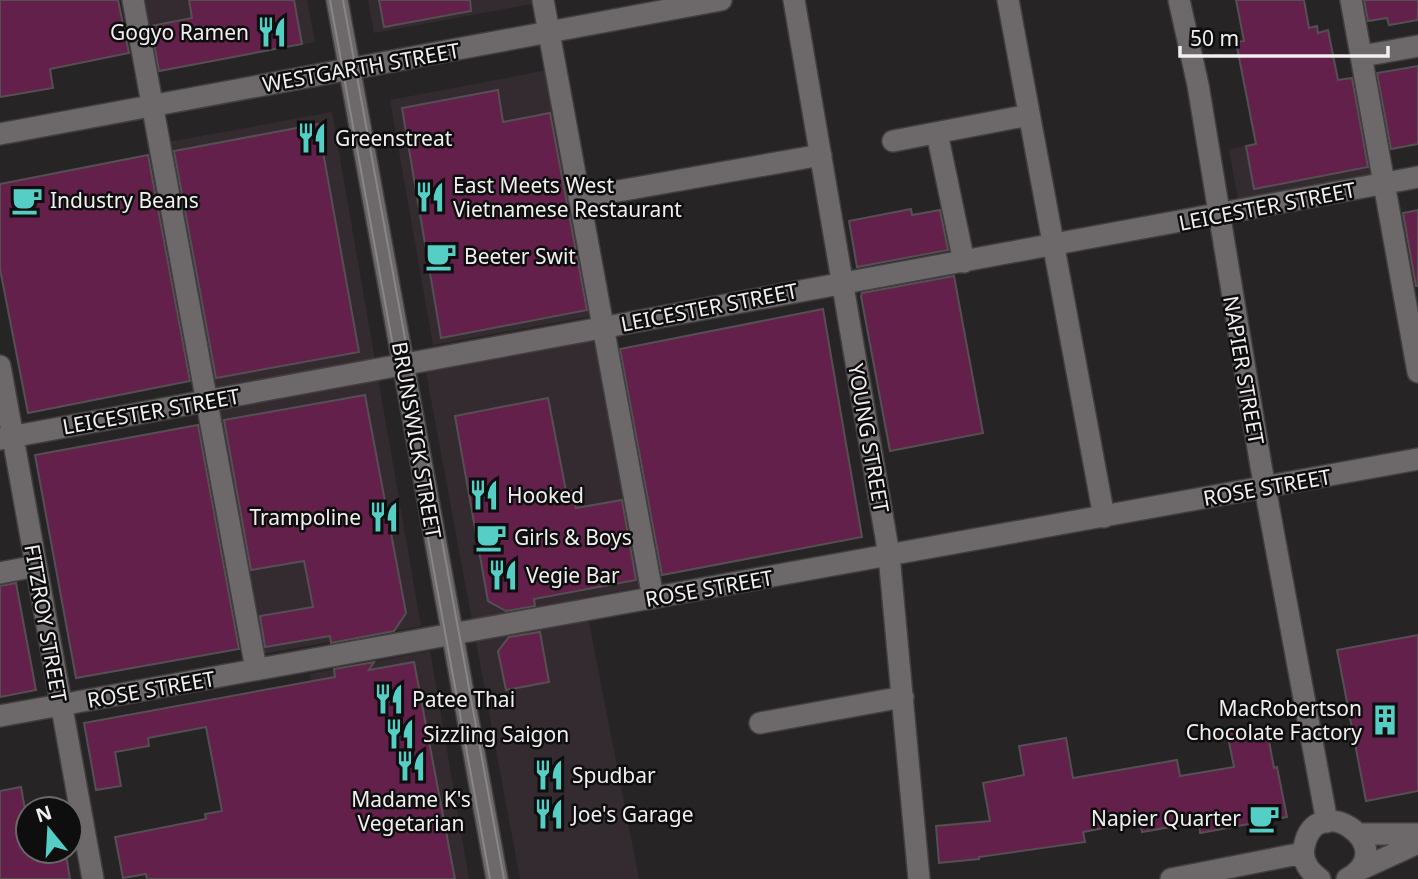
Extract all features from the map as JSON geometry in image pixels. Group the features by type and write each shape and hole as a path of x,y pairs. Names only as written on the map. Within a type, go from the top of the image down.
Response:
{"street":[{"path":"133,0 256,669"},
{"name":"BRUNSWICK STREET","path":"337,0 498,879"},
{"path":"543,0 653,598"},
{"name":"WESTGARTH STREET","path":"0,134 549,32 683,4 721,0"},
{"name":"YOUNG STREET","path":"794,0 888,555 919,879"},
{"path":"1008,0 1104,517"},
{"name":"NAPIER STREET","path":"1179,0 1198,85 1265,488 1327,822"},
{"path":"1352,0 1383,184 1413,324 1418,373"},
{"path":"1362,56 1418,46"},
{"path":"893,141 1029,116"},
{"path":"937,133 964,262"},
{"path":"579,198 821,155"},
{"name":"LEICESTER STREET","path":"6,437 1418,177"},
{"name":"FITZROY STREET","path":"0,366 6,437 36,566 93,879"},
{"name":"ROSE STREET","path":"0,716 1418,460"},
{"path":"0,573 36,566"},
{"path":"760,723 903,697"},
{"path":"1321,879 1311,872 1303,853 1312,830 1327,822 1345,823 1359,834 1365,852 1353,874"},
{"path":"1359,834 1418,835"},
{"path":"1353,874 1418,843"},
{"path":"1171,879 1303,853"}],"shaded area":[{"path":"126,0 307,0 315,42 141,76"},
{"path":"368,0 548,0 548,1 374,33"},
{"path":"548,70 596,315 433,345 390,100"},
{"path":"332,112 421,626 256,655 163,143"},
{"path":"1367,124 1377,179 1239,205 1229,149"},
{"path":"602,335 647,586 584,597 639,879 520,879 425,367"},
{"path":"430,651 469,879 348,879 310,674"}],"building":[{"path":"0,0 118,0 129,53 50,69 53,88 0,97"},
{"path":"189,0 294,0 302,44 159,71 151,26 192,18"},
{"path":"379,0 470,0 471,11 384,27"},
{"path":"1236,0 1304,0 1309,28 1317,26 1318,33 1328,30 1338,80 1352,78 1368,167 1254,189 1246,146 1256,144 1236,42 1244,41"},
{"path":"1364,0 1418,0 1418,20 1389,25 1387,18 1368,21"},
{"path":"1418,66 1418,144 1391,149 1377,73"},
{"path":"498,90 503,122 550,113 587,310 441,338 402,108"},
{"path":"318,124 359,352 216,378 174,151"},
{"path":"148,155 190,381 28,413 0,269 0,184"},
{"path":"911,209 912,215 940,210 948,250 857,267 849,221"},
{"path":"1418,210 1418,286 1416,286 1403,213"},
{"path":"954,276 983,433 890,451 862,293"},
{"path":"823,309 862,537 662,575 620,349"},
{"path":"365,395 406,613 394,631 331,643 330,636 265,647 260,616 313,607 304,561 251,570 224,420"},
{"path":"548,398 566,491 572,491 576,508 622,500 636,580 534,599 535,606 506,611 488,601 455,416"},
{"path":"198,425 239,649 76,678 35,455"},
{"path":"16,583 36,690 0,697 0,586"},
{"path":"540,632 549,682 506,690 498,651 509,637"},
{"name":"MacRobertson Chocolate Factory","path":"1418,635 1418,791 1366,801 1337,650"},
{"path":"374,662 369,670 414,662 455,879 147,879 146,874 123,878 115,837 206,819 205,814 222,811 206,727 148,738 149,746 115,752 121,786 96,790 84,723 335,677 334,669"},
{"path":"1252,727 1253,732 1267,730 1287,817 1200,833 1199,822 1142,832 1140,821 1083,832 1085,842 939,863 936,826 990,821 983,783 1024,775 1019,746 1066,738 1073,778 1177,760 1180,776 1234,767 1227,732"},
{"path":"21,787 22,795 14,795 14,865 68,865 70,879 0,879 0,791"}],"tram line":[{"path":"330,0 490,879"},
{"path":"343,0 504,879"}],"place":[{"name":"Gogyo Ramen","path":"272,32"},
{"name":"Greenstreat","path":"312,138"},
{"name":"East Meets West Vietnamese Restaurant","path":"430,197"},
{"name":"Industry Beans","path":"27,200"},
{"name":"Beeter Swit","path":"441,256"},
{"name":"Hooked","path":"484,495"},
{"name":"Trampoline","path":"384,517"},
{"name":"Girls & Boys","path":"491,537"},
{"name":"Vegie Bar","path":"503,575"},
{"name":"Patee Thai","path":"389,699"},
{"name":"MacRobertson Chocolate Factory","path":"1385,720"},
{"name":"Sizzling Saigon","path":"400,734"},
{"name":"Madame K's Vegetarian","path":"411,766"},
{"name":"Spudbar","path":"549,775"},
{"name":"Joe's Garage","path":"549,814"},
{"name":"Napier Quarter","path":"1264,818"}]}
